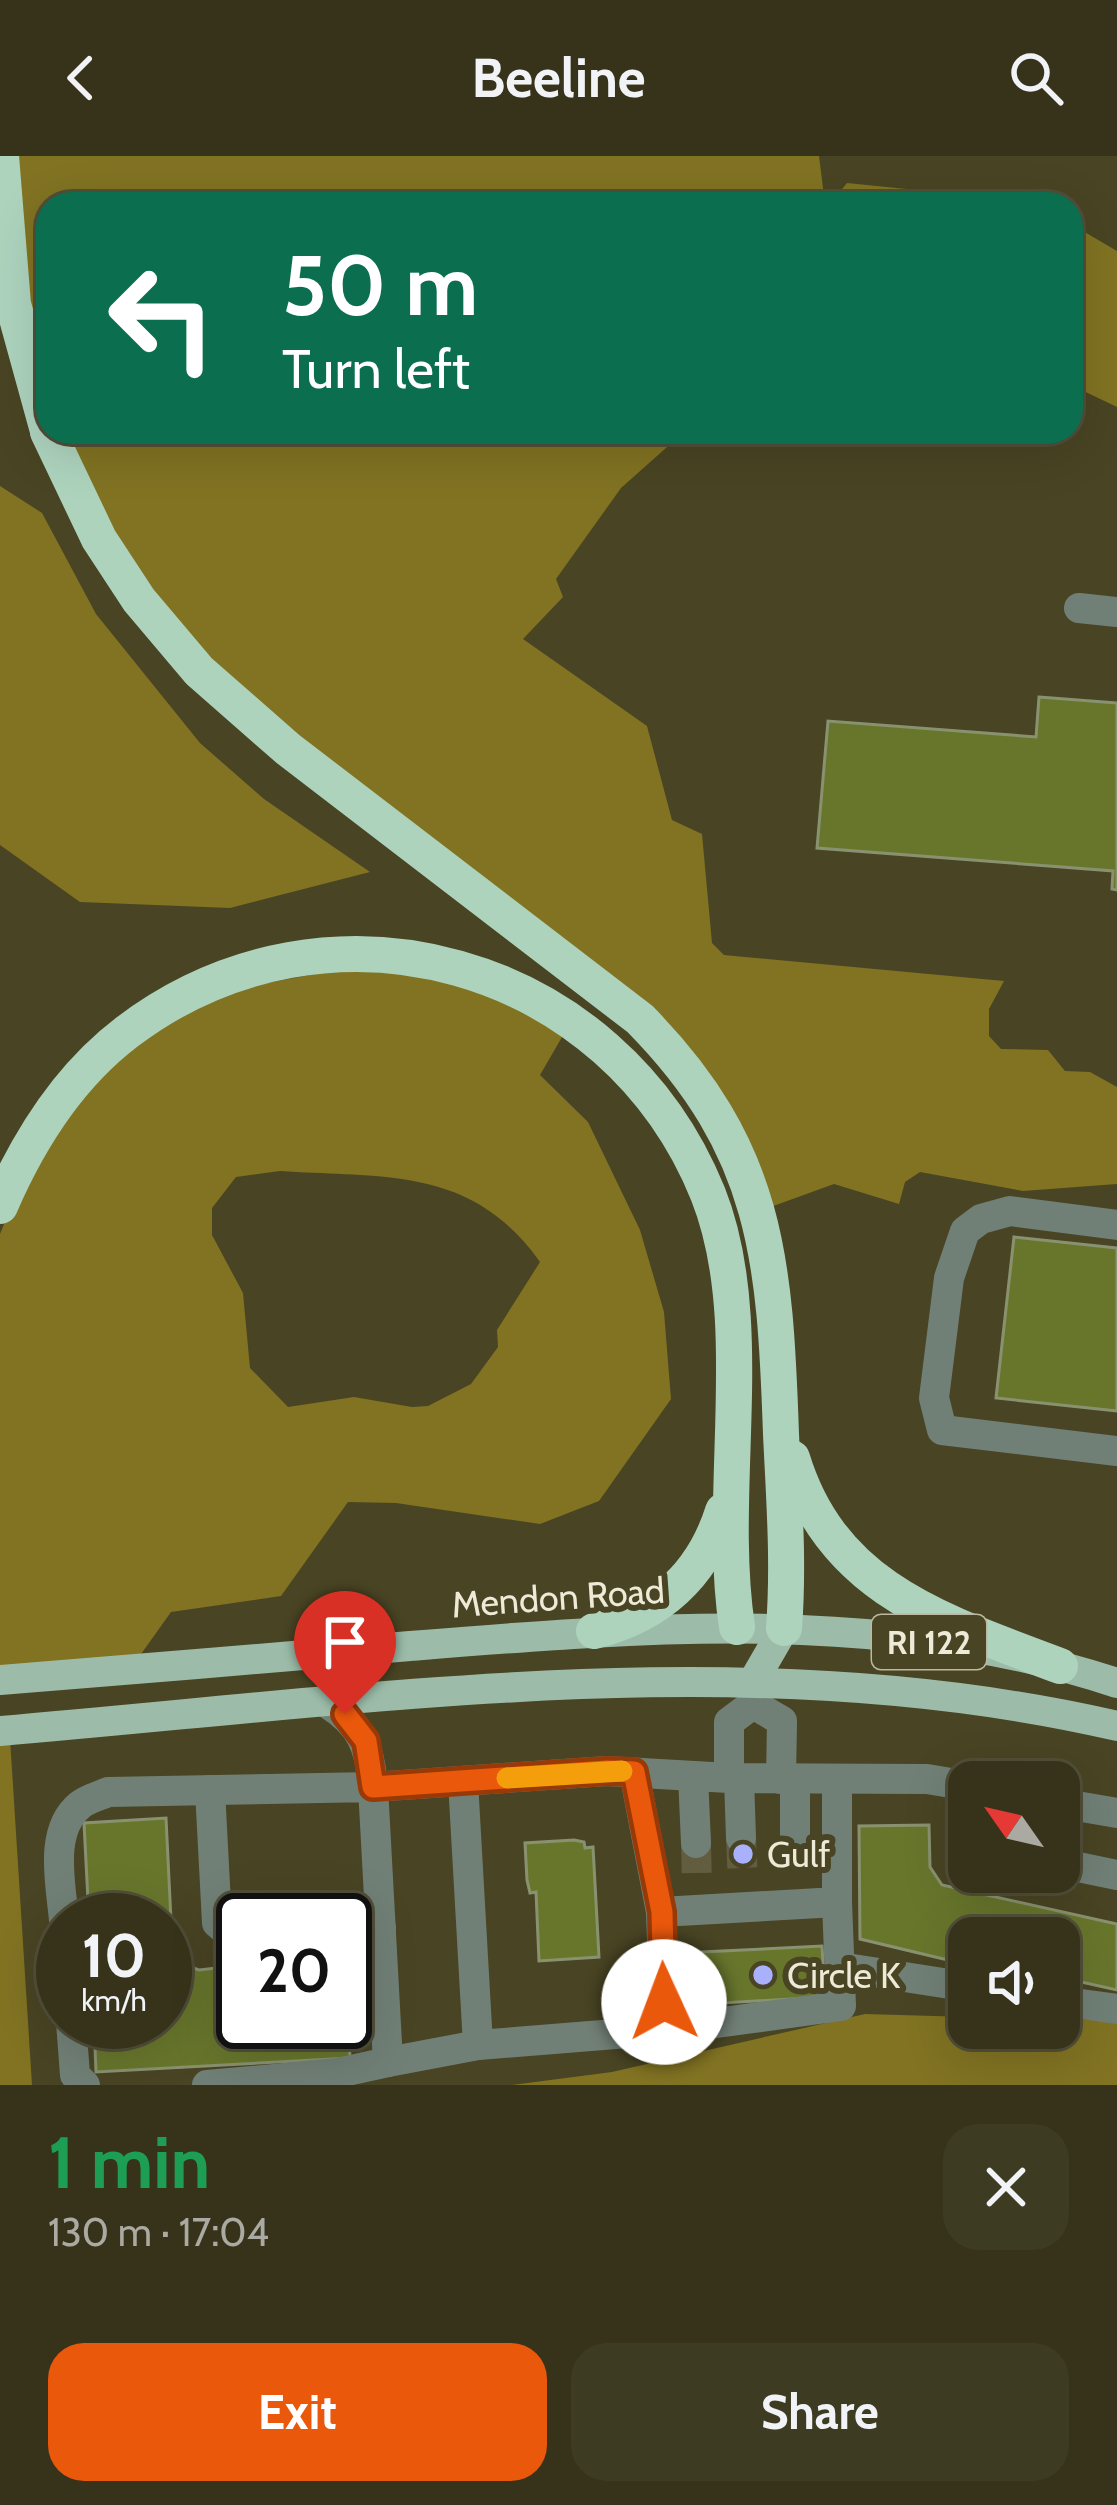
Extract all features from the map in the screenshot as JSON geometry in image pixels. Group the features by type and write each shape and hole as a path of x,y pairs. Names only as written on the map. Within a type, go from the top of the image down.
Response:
{"highway":[{"path":"1,156 14,304 36,387"},
{"path":"54,444 99,539 139,599 199,671 288,749 610,993 640,1018 693,1078 734,1145 760,1214 773,1280 784,1628"},
{"path":"0,1206 47,1118 85,1071 152,1014 210,983 268,963 352,953 427,960 477,973 540,1001 609,1049 658,1104 695,1165 719,1227 730,1286 730,1555 737,1627"},
{"path":"780,1389 790,1454 806,1497 829,1534 856,1564 922,1611 1060,1666"},
{"path":"594,1631 652,1609 690,1575 718,1528 730,1472"}],"main road":[{"name":"Mendon Road","path":"0,1680 594,1631 737,1627 927,1642 1060,1666 1117,1683"},
{"path":"737,1627 753,1692"},
{"path":"753,1692 784,1628"},
{"name":"RI 122","path":"0,1731 609,1684 950,1695 1117,1726"}],"lane":[{"path":"1079,608 1117,612"},
{"path":"1117,1225 1010,1211 981,1219 965,1231 949,1278 934,1398 942,1430 1117,1451"},
{"path":"741,1838 729,1722 753,1692 782,1721 795,1838"},
{"path":"328,1703 357,1725 366,1741 373,1787 388,2062"},
{"path":"634,1772 662,1912 665,2030"},
{"path":"62,1893 59,1856 64,1825 81,1804 108,1792 373,1787 634,1772 948,1782"},
{"path":"693,1776 696,1843"},
{"path":"207,2085 338,2072 478,2045 665,2030 842,2006 837,1779"},
{"path":"463,1781 478,2045"},
{"path":"210,1790 216,1893"},
{"path":"1080,1807 1117,1813"},
{"path":"1080,1867 1117,1874"},
{"path":"662,1912 697,1897 796,1892 837,1902"},
{"path":"372,1928 381,1928"},
{"path":"840,1967 948,1984"},
{"path":"1080,2004 1117,2009"},
{"path":"73,2049 75,2075 85,2085"}],"shaded area":[{"path":"10,156 819,156 824,192 36,192 36,381"},
{"path":"847,183 936,192 840,192"},
{"path":"1083,231 1117,251 1117,407 1083,391"},
{"path":"59,444 670,444 621,488 556,579 563,597 523,639 647,726 672,820 702,834 712,943 724,955 1004,981 989,1009 989,1036 1001,1049 1048,1050 1065,1071 1090,1072 1117,1087 1117,1184 1023,1191 920,1172 905,1182 899,1204 834,1184 765,1209 713,1096 183,659"},
{"path":"0,486 42,513 96,614 200,743 264,799 370,872 230,908 80,902 0,845"},
{"path":"400,958 569,1025 540,1075 588,1122 640,1230 664,1312 671,1399 599,1501 540,1524 396,1503 348,1502 281,1596 171,1612 129,1671 0,1687 0,1234 31,1158 105,1059 199,996","holes":["280,1171 424,1183 485,1208 514,1231 540,1262 497,1330 498,1347 471,1384 428,1406 354,1397 288,1407 250,1368 243,1293 212,1235 212,1208 236,1177"]},
{"path":"0,1737 10,1738 32,2085 0,2085"},
{"path":"865,2014 948,2016 948,2049 1080,2049 1080,2019 1117,2020 1117,2085 512,2085 612,2072"}],"building":[{"path":"1039,697 1117,703 1117,890 1112,889 1113,871 817,848 828,721 1036,737"},
{"path":"1014,1237 1117,1248 1117,1411 996,1398"},
{"path":"166,1818 170,1893 88,1893 84,1823"},
{"path":"929,1825 930,1867 948,1886 948,1893 978,1893 1117,1924 1117,1990 1080,1982 1080,1917 948,1917 948,1960 860,1939 859,1826"},
{"path":"584,1842 585,1848 593,1847 599,1957 539,1961 536,1892 530,1893 527,1880 525,1843"},
{"name":"Circle K","path":"822,1946 825,1997 705,2004 702,1952"},
{"path":"192,1968 216,1968 216,2049 350,2049 350,2058 96,2072 95,2049 192,2049"}],"tunnel":[{"path":"741,1838 743,1882"},
{"path":"795,1838 796,1880"},
{"path":"696,1843 697,1884"}],"slow traffic":[{"path":"507,1778 622,1771"}],"place":[{"name":"Gulf","path":"743,1854"},
{"name":"Circle K","path":"763,1975"}],"route":[{"path":"345,1714 366,1741 373,1787 634,1772 662,1912 664,2002"}]}
